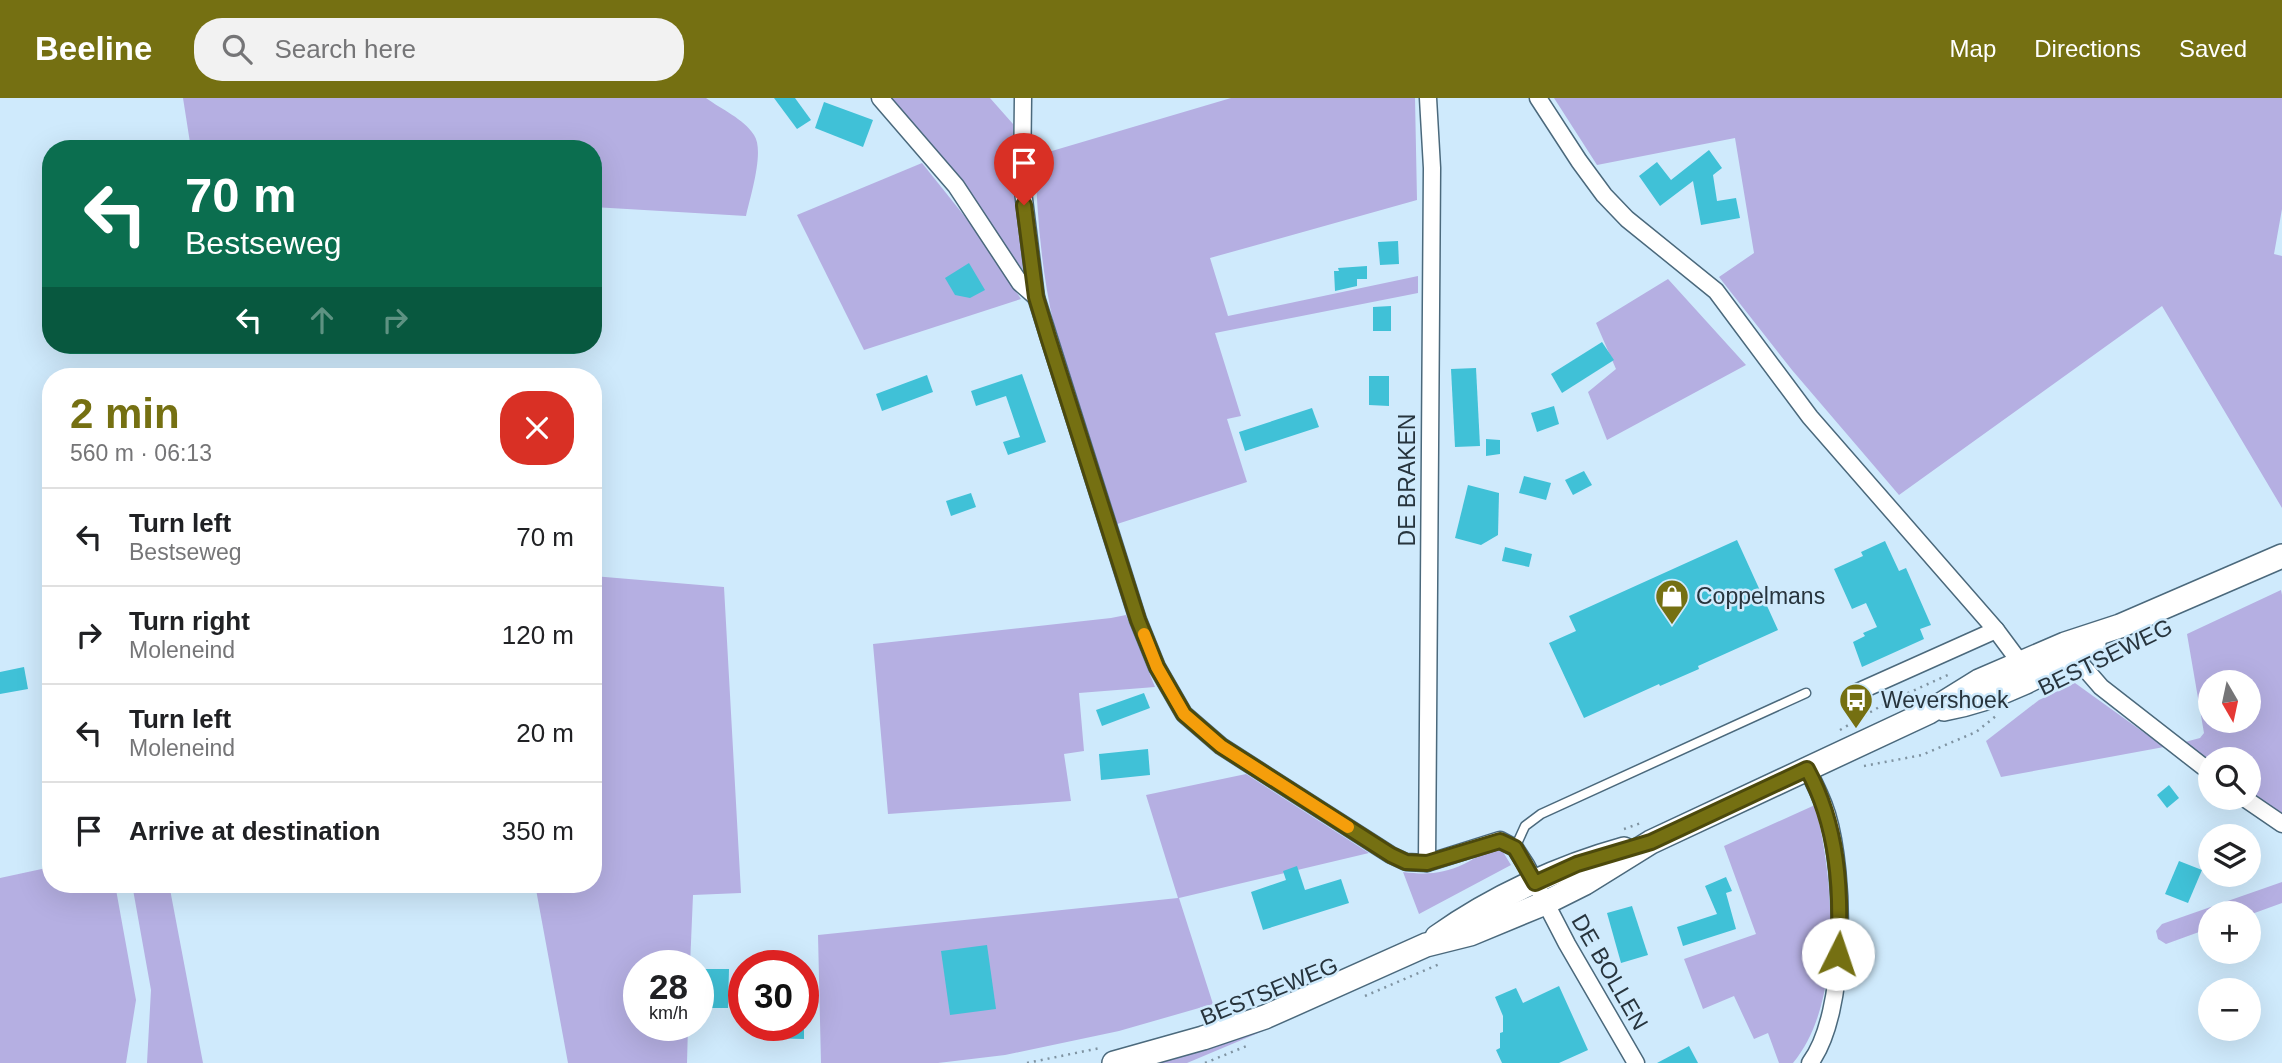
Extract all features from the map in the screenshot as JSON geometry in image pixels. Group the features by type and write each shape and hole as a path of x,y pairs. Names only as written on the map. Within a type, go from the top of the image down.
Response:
{"main road":[{"name":"BESTSEWEG","path":"1108,1055 1203,1038 1265,1017 1426,945 1470,934 1540,893 1586,883 1651,842 1929,712 1979,681 2074,656 2126,635 2281,559"}],"street":[{"path":"880,98 956,186 1020,283 1036,297"},
{"path":"1023,98 1022,183 1036,297 1138,620 1157,667 1184,714 1221,746 1406,862 1427,863 1500,841 1515,848"},
{"name":"DE BRAKEN","path":"1427,863 1432,168 1428,98"},
{"path":"1538,98 1604,195 1627,219 1716,291 1810,417 1996,630 2026,670"},
{"path":"1853,694 1996,630"},
{"path":"2074,656 2101,687 2198,763"},
{"path":"1807,769 1827,813 1832,836 1840,917 1834,989 1826,1032 1810,1063"},
{"path":"2261,810 2282,824"},
{"name":"DE BOLLEN","path":"1515,848 1636,1063"}],"lane":[{"path":"1515,848 1525,826 1541,814 1806,694"}],"path":[{"name":"BESTSEWEG","path":"2074,656 2126,635"},
{"path":"1860,767 1922,755 1976,732 2004,711"},
{"path":"1027,1063 1108,1055"}],"shaded area":[{"path":"183,98 706,98 750,129 757,142 758,152 746,216 602,208 602,140 190,140"},
{"path":"890,98 990,98 1013,124 1013,166 1023,270 942,160"},
{"path":"1231,98 1415,98 1417,200 1210,258 1228,316 1418,276 1418,293 1215,333 1241,416 1227,419 1247,482 1114,525 1074,401 1050,304 1040,241 1035,156"},
{"path":"1554,98 2282,98 2282,209 2274,254 2282,256 2282,508 2162,306 1899,495 1792,370 1719,277 1754,253 1735,138 1597,165"},
{"path":"922,163 978,233 1021,299 864,350 797,215"},
{"path":"1668,279 1746,365 1607,440 1588,392 1616,369 1596,323"},
{"path":"602,577 724,587 741,893 693,895 691,950 623,950 623,1041 688,1041 687,1063 568,1063 537,893 602,893"},
{"path":"2281,590 2282,814 2261,799 2261,747 2198,747 2198,752 2185,742 2200,738 2204,733 2261,733 2261,670 2198,670 2198,698 2187,634"},
{"path":"1126,615 1155,687 1079,693 1084,751 1064,754 1071,801 888,814 873,644"},
{"path":"2075,683 2164,747 2001,777 1986,741 2039,700"},
{"path":"1246,774 1369,853 1179,898 1213,1004 1119,1031 1005,1055 938,1063 821,1063 818,935 1178,898 1146,795"},
{"path":"1815,805 1822,835 1830,903 1827,974 1821,1007 1809,1037 1793,1063 1779,1063 1768,1033 1754,1039 1734,996 1703,1009 1684,959 1756,934 1724,846"},
{"path":"1494,849 1503,852 1511,865 1419,914 1403,872 1449,870"},
{"path":"42,869 42,893 117,893 136,1000 126,1063 0,1063 0,878"},
{"path":"2282,882 2282,903 2261,911 2261,901 2228,901"},
{"path":"134,893 171,893 203,1063 147,1063 151,990"},
{"path":"2198,911 2198,932 2166,944 2158,939 2156,931 2162,924"},
{"path":"1261,1024 1263,1031 1187,1063 1146,1063"}],"building":[{"path":"774,98 795,98 811,120 797,129"},
{"path":"824,102 873,120 863,147 815,128"},
{"path":"1709,150 1722,168 1713,175 1717,201 1736,198 1740,218 1701,225 1693,181 1660,206 1639,176 1657,162 1671,180"},
{"path":"1398,241 1399,264 1380,265 1378,242"},
{"path":"969,263 985,290 970,298 955,295 945,278"},
{"path":"1367,266 1367,279 1357,279 1357,286 1335,291 1334,271 1339,271 1338,268"},
{"path":"1391,306 1391,331 1373,331 1373,307"},
{"path":"1602,342 1614,360 1562,393 1551,374"},
{"path":"1476,368 1480,446 1455,447 1451,369"},
{"path":"1022,374 1046,442 1008,455 1003,442 1020,437 1006,396 976,406 971,391"},
{"path":"927,375 933,392 882,411 876,394"},
{"path":"1369,376 1389,376 1389,406 1369,405"},
{"path":"1554,406 1559,424 1537,432 1531,413"},
{"path":"1312,408 1319,427 1245,451 1239,432"},
{"path":"1486,439 1500,440 1500,454 1486,456"},
{"path":"1584,471 1592,485 1573,495 1565,480"},
{"path":"1524,476 1551,483 1546,500 1519,493"},
{"path":"1468,485 1499,493 1498,535 1481,545 1455,538"},
{"path":"971,493 976,507 951,516 946,501"},
{"path":"1737,540 1778,630 1698,666 1699,669 1584,718 1549,643 1576,631 1569,616"},
{"path":"1885,541 1899,571 1906,568 1931,625 1920,629 1924,639 1862,667 1853,642 1865,636 1863,633 1877,627 1866,603 1852,609 1834,569 1863,556 1861,552"},
{"path":"1505,547 1532,554 1529,567 1502,561"},
{"path":"24,667 28,689 0,694 0,672"},
{"path":"1144,693 1150,708 1102,726 1096,710"},
{"path":"1148,749 1150,775 1101,780 1099,754"},
{"path":"2169,785 2179,798 2167,808 2157,795"},
{"path":"2179,861 2198,868 2198,879 2188,903 2165,894"},
{"path":"1297,866 1305,890 1341,879 1349,903 1263,930 1251,892 1286,880 1283,871"},
{"path":"1726,877 1732,891 1726,893 1736,929 1683,946 1677,927 1717,914 1705,886"},
{"path":"1632,906 1648,955 1621,963 1607,913"},
{"path":"987,945 996,1009 950,1015 941,951"},
{"path":"714,969 728,969 728,1008 714,1008"},
{"path":"1559,986 1588,1050 1559,1063 1502,1063 1496,1050 1500,1048 1503,1016 1495,997 1516,988 1523,1003"},
{"path":"1689,1046 1698,1063 1657,1063"}],"slow traffic":[{"path":"1144,634 1157,667 1184,714 1221,746 1348,827"}],"place":[{"name":"Coppelmans","path":"1672,626"},
{"name":"Wevershoek","path":"1856,730"}],"route":[{"path":"1024,205 1036,297 1048,337 1138,620 1157,667 1184,714 1221,746 1391,855 1406,862 1427,863 1500,841 1515,848 1535,883 1577,864 1651,842 1807,769 1827,813 1832,836 1840,917 1838,954"}]}
